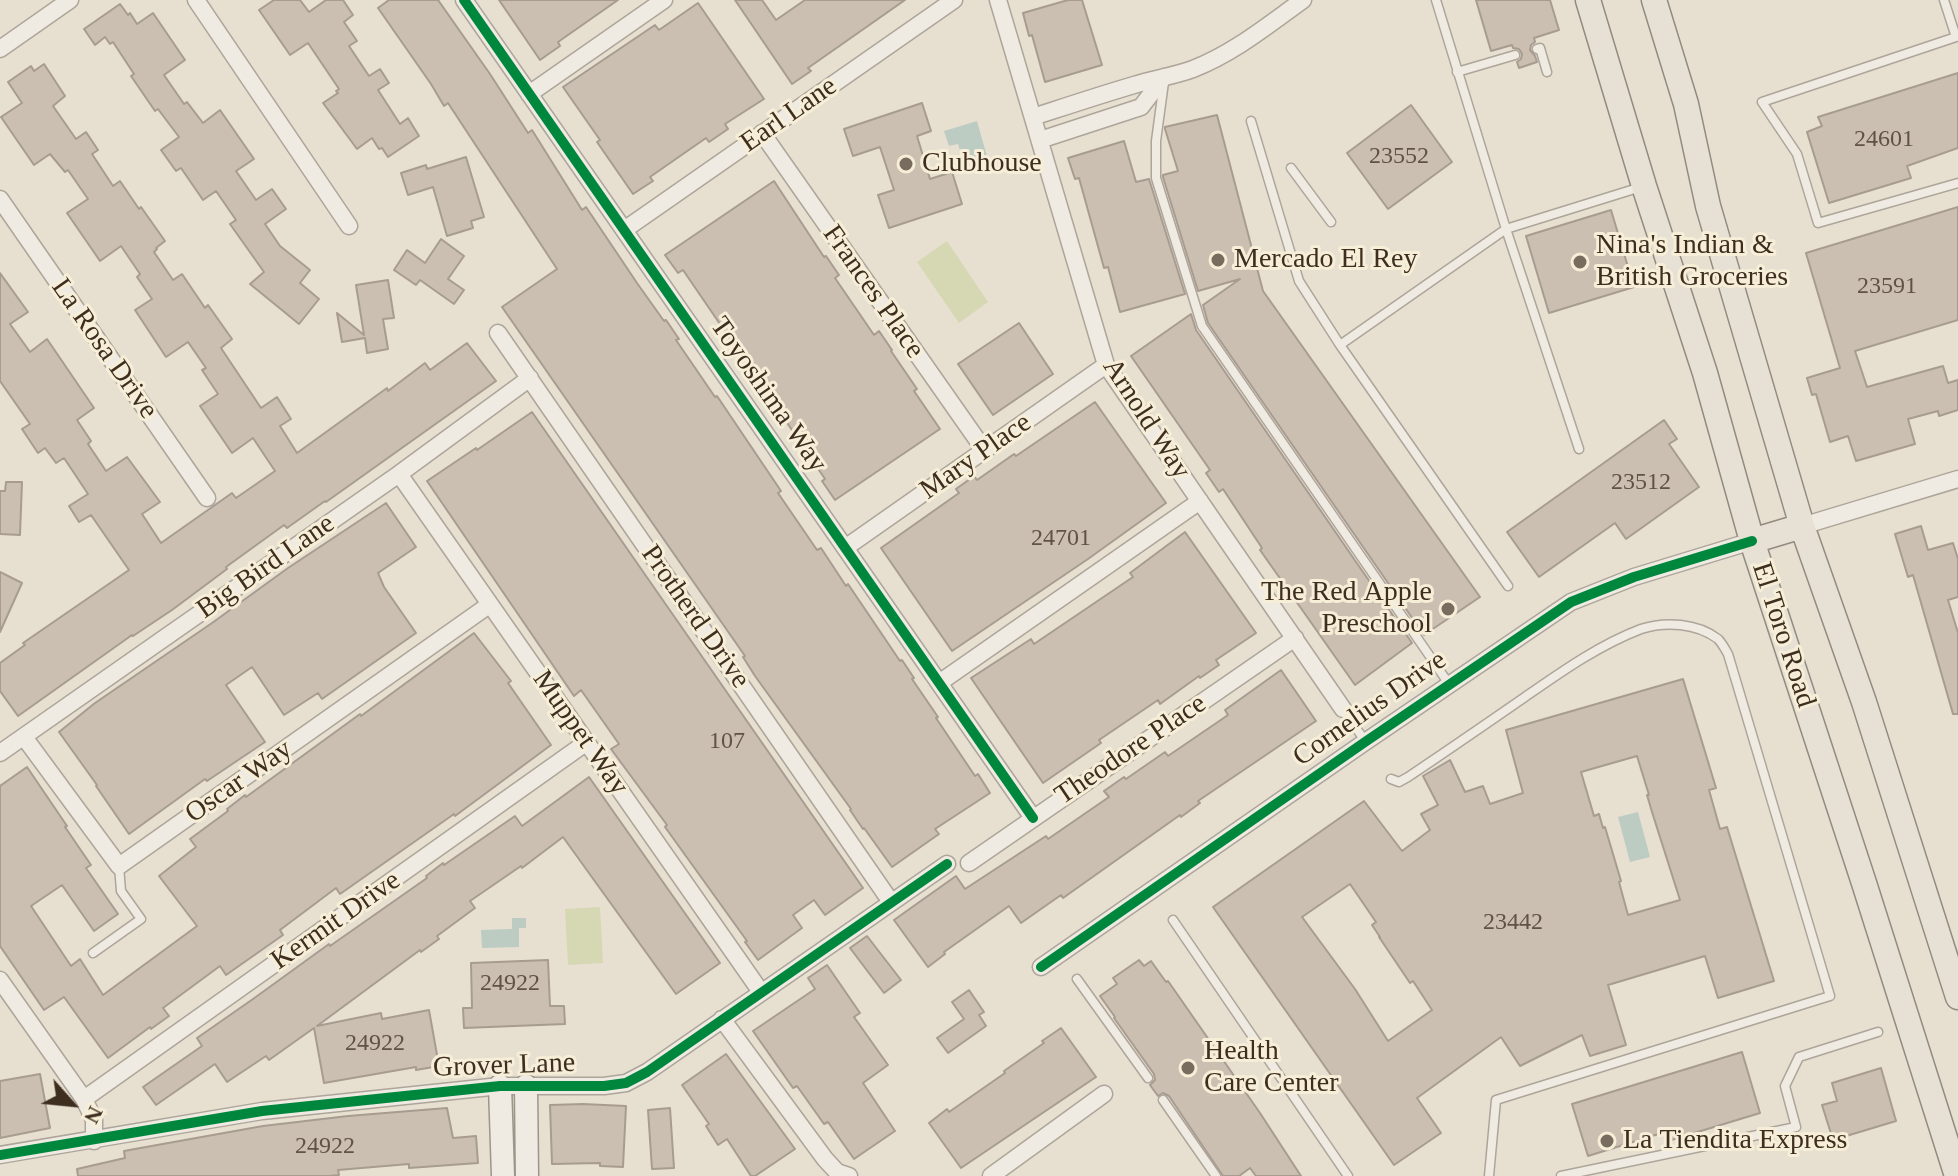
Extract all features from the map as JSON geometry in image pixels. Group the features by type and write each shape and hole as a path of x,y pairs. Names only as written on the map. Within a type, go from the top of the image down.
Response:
{"main road":[{"name":"El Toro Road","path":"1588,0 1705,373 1752,541 1957,1176"},
{"name":"El Toro Road","path":"1654,0 1686,104 1708,206 1802,526 1864,702 1958,997"},
{"path":"1752,541 1802,526"}],"street":[{"path":"0,49 70,0"},
{"path":"196,0 349,226"},
{"name":"Toyoshima Way","path":"464,0 1033,818"},
{"path":"529,94 664,0"},
{"name":"Earl Lane","path":"624,230 954,0"},
{"name":"Arnold Way","path":"998,0 1106,365 1343,709"},
{"path":"1033,117 1193,69 1218,58 1273,24 1303,0"},
{"path":"1040,140 1141,107 1164,77"},
{"name":"Frances Place","path":"762,133 985,451"},
{"name":"La Rosa Drive","path":"0,199 207,498"},
{"name":"Protherd Drive","path":"498,333 891,902"},
{"name":"Mary Place","path":"845,548 1106,365"},
{"name":"Big Bird Lane","path":"0,753 399,474 530,378"},
{"name":"Muppet Way","path":"399,474 761,992"},
{"path":"1802,526 1958,479"},
{"path":"939,683 1200,501"},
{"name":"Cornelius Drive","path":"1041,967 1571,602 1634,577 1752,541"},
{"name":"Oscar Way","path":"119,866 489,605"},
{"name":"Theodore Place","path":"969,863 1295,638"},
{"path":"24,737 119,866"},
{"name":"Kermit Drive","path":"84,1099 587,742"},
{"name":"Grover Lane","path":"0,1155 262,1111 447,1090 626,1083 647,1072 947,864"},
{"path":"0,980 84,1099 94,1120 94,1141"},
{"path":"722,1019 825,1159 837,1172 849,1176"},
{"path":"500,1086 503,1176"},
{"path":"526,1086 527,1176"},
{"path":"991,1176 1104,1094"}],"lane":[{"path":"1436,0 1506,229 1579,449"},
{"path":"1944,0 1956,37 1762,102 1797,154 1818,223 1958,183"},
{"path":"1537,49 1540,48 1547,72"},
{"path":"1457,72 1515,55"},
{"path":"1164,77 1156,141 1156,178 1202,326 1449,684"},
{"path":"1251,121 1299,281 1508,586"},
{"path":"1291,168 1331,222"},
{"path":"1340,345 1506,229 1644,186"},
{"path":"1391,779 1399,782 1408,777 1568,667 1605,647 1643,629 1663,625 1680,624 1702,630 1720,640 1728,654 1830,996 1496,1100 1489,1176"},
{"path":"1343,709 1365,742"},
{"path":"93,953 141,919 121,891 119,866"},
{"path":"1173,920 1348,1176"},
{"path":"1077,979 1148,1078"},
{"path":"1561,1176 1796,1127 1785,1086 1799,1057 1878,1032"},
{"path":"1163,1100 1216,1176"}],"green space":[{"path":"947,241 988,302 959,323 917,262"},
{"path":"600,907 603,963 568,965 565,909"}],"shaded area":[{"path":"977,121 990,167 978,164 967,173 958,144 949,146 944,131"},
{"path":"1638,812 1650,857 1630,862 1618,817"},
{"path":"512,918 526,918 526,928 519,928 519,947 482,948 481,930 512,929"}],"building":[{"path":"274,0 300,0 309,12 326,0 343,0 353,15 344,22 357,41 349,46 369,76 380,69 389,83 378,90 400,124 408,118 419,136 388,157 372,138 357,149 323,103 339,89 308,43 290,55 259,10"},
{"path":"389,0 438,0 528,133 532,130 582,210 586,207 666,320 679,339 676,340 781,491 778,493 817,550 821,548 846,586 848,584 914,678 936,718 975,776 978,774 990,793 935,829 939,834 892,867 755,676 745,656 502,307 557,269 448,103 444,106 378,8"},
{"path":"499,0 618,0 558,42 560,46 540,60"},
{"path":"735,0 762,0 776,20 805,0 905,0 808,68 811,71 792,84"},
{"path":"1068,0 1082,0 1102,65 1045,82 1023,13"},
{"path":"1476,0 1550,0 1559,30 1534,38 1530,50 1537,62 1519,68 1517,62 1522,54 1519,49 1512,45 1491,51"},
{"path":"698,3 764,99 725,124 728,129 709,142 706,138 650,177 653,181 633,194 563,87 655,25 659,30"},
{"path":"120,4 137,24 153,13 185,60 164,75 184,104 187,102 203,123 220,110 254,159 236,171 256,200 272,189 286,209 265,224 280,246 310,270 300,283 319,299 299,324 250,284 264,272 230,224 236,220 216,191 203,200 181,168 176,171 161,150 179,137 158,109 155,111 113,42 110,44 105,37 95,45 84,29"},
{"path":"44,64 65,96 53,106 76,139 86,132 98,150 92,154 113,186 120,181 165,241 154,252 173,280 182,274 205,308 208,305 232,339 221,348 261,408 277,397 291,419 280,426 297,453 425,363 430,370 467,343 496,381 326,502 287,528 284,525 172,610 18,716 0,691 0,663 25,645 23,643 129,570 91,515 79,522 69,506 88,494 64,458 56,463 45,448 38,453 22,429 30,424 0,381 0,273 28,312 10,324 30,352 47,339 94,408 77,420 106,471 127,457 160,502 142,514 161,543 232,493 236,498 275,471 253,438 232,453 200,406 218,394 202,370 206,368 188,342 166,357 135,310 152,299 121,246 100,261 67,213 88,199 68,170 65,172 50,154 34,165 1,117 22,103 8,82 31,66 34,71"},
{"path":"1958,73 1958,148 1907,166 1911,178 1829,203 1807,132 1822,126 1818,117"},
{"name":"Clubhouse","path":"922,103 931,131 917,136 930,179 952,172 962,204 889,228 878,195 894,190 880,147 853,156 844,129"},
{"path":"1411,105 1452,162 1388,209 1347,153"},
{"path":"1217,115 1263,291 1480,597 1424,635 1208,323 1203,305 1240,279 1198,291 1163,177 1178,171 1165,127"},
{"path":"1124,141 1136,182 1149,179 1185,294 1120,312 1108,267 1104,268 1079,178 1075,179 1068,158"},
{"path":"466,157 484,217 471,221 473,228 447,236 433,187 408,195 401,173"},
{"path":"774,181 839,275 835,278 874,335 879,331 892,350 917,389 914,391 940,429 835,500 822,481 825,479 738,343 735,346 683,270 678,273 665,255"},
{"path":"1958,207 1958,320 1855,351 1867,387 1943,366 1948,383 1958,380 1958,410 1939,416 1938,411 1908,419 1915,444 1856,461 1848,436 1830,442 1816,394 1812,395 1807,378 1840,368 1806,253"},
{"name":"Nina's Indian & British Groceries","path":"1611,210 1634,287 1549,313 1526,236"},
{"path":"441,239 464,256 448,279 464,290 454,304 420,280 416,285 394,270 407,250 425,263"},
{"path":"388,280 394,318 383,319 388,349 367,353 365,338 342,342 337,313 364,335 356,285"},
{"path":"1191,314 1196,330 1412,643 1355,685 1260,550 1262,548 1223,489 1219,492 1206,473 1210,470 1131,356"},
{"path":"1019,323 1053,374 993,415 958,364"},
{"path":"1095,402 1166,503 952,651 881,548 959,493 956,489 974,476 977,480"},
{"path":"532,412 863,888 825,915 814,900 793,915 802,928 758,960 665,827 667,825 611,749 619,744 581,690 574,696 427,481"},
{"path":"1664,420 1677,439 1669,444 1699,487 1626,539 1615,523 1539,577 1507,532"},
{"path":"6,482 22,482 20,535 0,534 0,491 5,491"},
{"path":"386,503 416,547 378,573 384,587 416,633 322,699 318,693 284,715 252,667 226,685 265,742 207,781 205,779 129,834 59,732 95,703"},
{"path":"1921,526 1928,550 1953,543 1958,559 1958,597 1948,600 1958,633 1958,714 1953,714 1913,575 1908,577 1895,534"},
{"path":"1185,532 1256,633 1216,660 1219,665 1160,704 1158,700 1043,783 971,678 1031,639 1034,644 1133,577 1130,573"},
{"path":"0,572 22,583 0,632"},
{"path":"474,633 511,681 508,683 551,745 455,816 340,894 336,888 280,930 283,935 226,975 220,966 163,1008 169,1016 108,1058 64,997 44,1010 0,946 0,786 27,767 91,865 86,868 118,914 94,931 62,885 31,906 71,966 80,959 103,995 197,926 159,876 196,847 190,839 245,795 361,716"},
{"path":"1281,670 1316,721 1063,898 1061,895 1021,923 1009,906 928,967 894,920 956,876 965,889 1046,836 1048,839 1109,797 1104,791 1165,752 1168,756 1228,715 1225,710"},
{"path":"1683,679 1716,788 1709,790 1720,829 1727,827 1774,981 1718,998 1705,956 1608,985 1626,1045 1590,1056 1582,1035 1520,1066 1501,1037 1417,1098 1441,1133 1394,1165 1213,907 1364,801 1402,851 1430,830 1421,814 1438,805 1423,776 1450,760 1465,792 1483,786 1490,804 1523,793 1506,730","holes":["1637,756 1680,900 1628,915 1605,827 1599,814 1594,816 1581,772","1350,884 1376,922 1372,925 1379,937 1432,1010 1388,1041 1355,989 1302,917"]},
{"path":"589,777 720,963 676,994 563,837 470,901 475,908 437,936 439,939 317,1026 381,1013 382,1019 429,1010 439,1066 324,1083 314,1028 269,1060 266,1056 227,1082 215,1064 156,1105 143,1087 202,1046 197,1038 427,878 443,863 515,816 522,826"},
{"path":"867,936 901,980 884,993 850,948"},
{"path":"548,960 550,1006 564,1006 565,1024 464,1028 463,1008 472,1008 471,963"},
{"name":"Health Care Center","path":"1139,960 1144,966 1151,961 1168,981 1301,1176 1256,1176 1250,1168 1239,1176 1223,1176 1169,1096 1163,1093 1158,1096 1150,1085 1155,1080 1154,1074 1100,996 1117,984 1113,978"},
{"path":"827,965 860,1013 854,1017 888,1065 863,1083 895,1131 854,1159 828,1122 824,1124 797,1086 793,1088 753,1031 815,989 808,978"},
{"path":"969,990 984,1012 979,1015 986,1026 948,1053 937,1038 964,1019 952,1002"},
{"path":"1061,1028 1096,1077 961,1168 929,1123 1005,1073"},
{"path":"1742,1052 1760,1113 1668,1141 1665,1132 1588,1156 1572,1104"},
{"path":"726,1054 795,1149 755,1176 751,1176 727,1139 718,1145 706,1126 709,1124 682,1085"},
{"path":"1881,1068 1896,1121 1833,1140 1822,1105 1837,1101 1832,1083"},
{"path":"40,1074 50,1128 0,1138 0,1081"},
{"path":"550,1105 626,1106 623,1167 600,1166 600,1163 552,1164"},
{"path":"447,1108 453,1138 476,1136 478,1163 409,1168 409,1164 338,1170 339,1175 329,1176 78,1176 77,1169 125,1158 124,1151 263,1126"},
{"path":"670,1108 674,1168 652,1169 648,1110"}],"cycle path":[{"path":"464,0 1033,818"},
{"path":"1041,967 1571,602 1634,577 1752,541"},
{"path":"0,1155 262,1111 500,1086 604,1086 626,1083 647,1072 947,864"}],"place":[{"name":"Clubhouse","path":"906,164"},
{"name":"Mercado El Rey","path":"1218,260"},
{"name":"Nina's Indian & British Groceries","path":"1580,262"},
{"name":"The Red Apple Preschool","path":"1448,609"},
{"name":"Health Care Center","path":"1188,1068"},
{"name":"La Tiendita Express","path":"1607,1141"}]}
